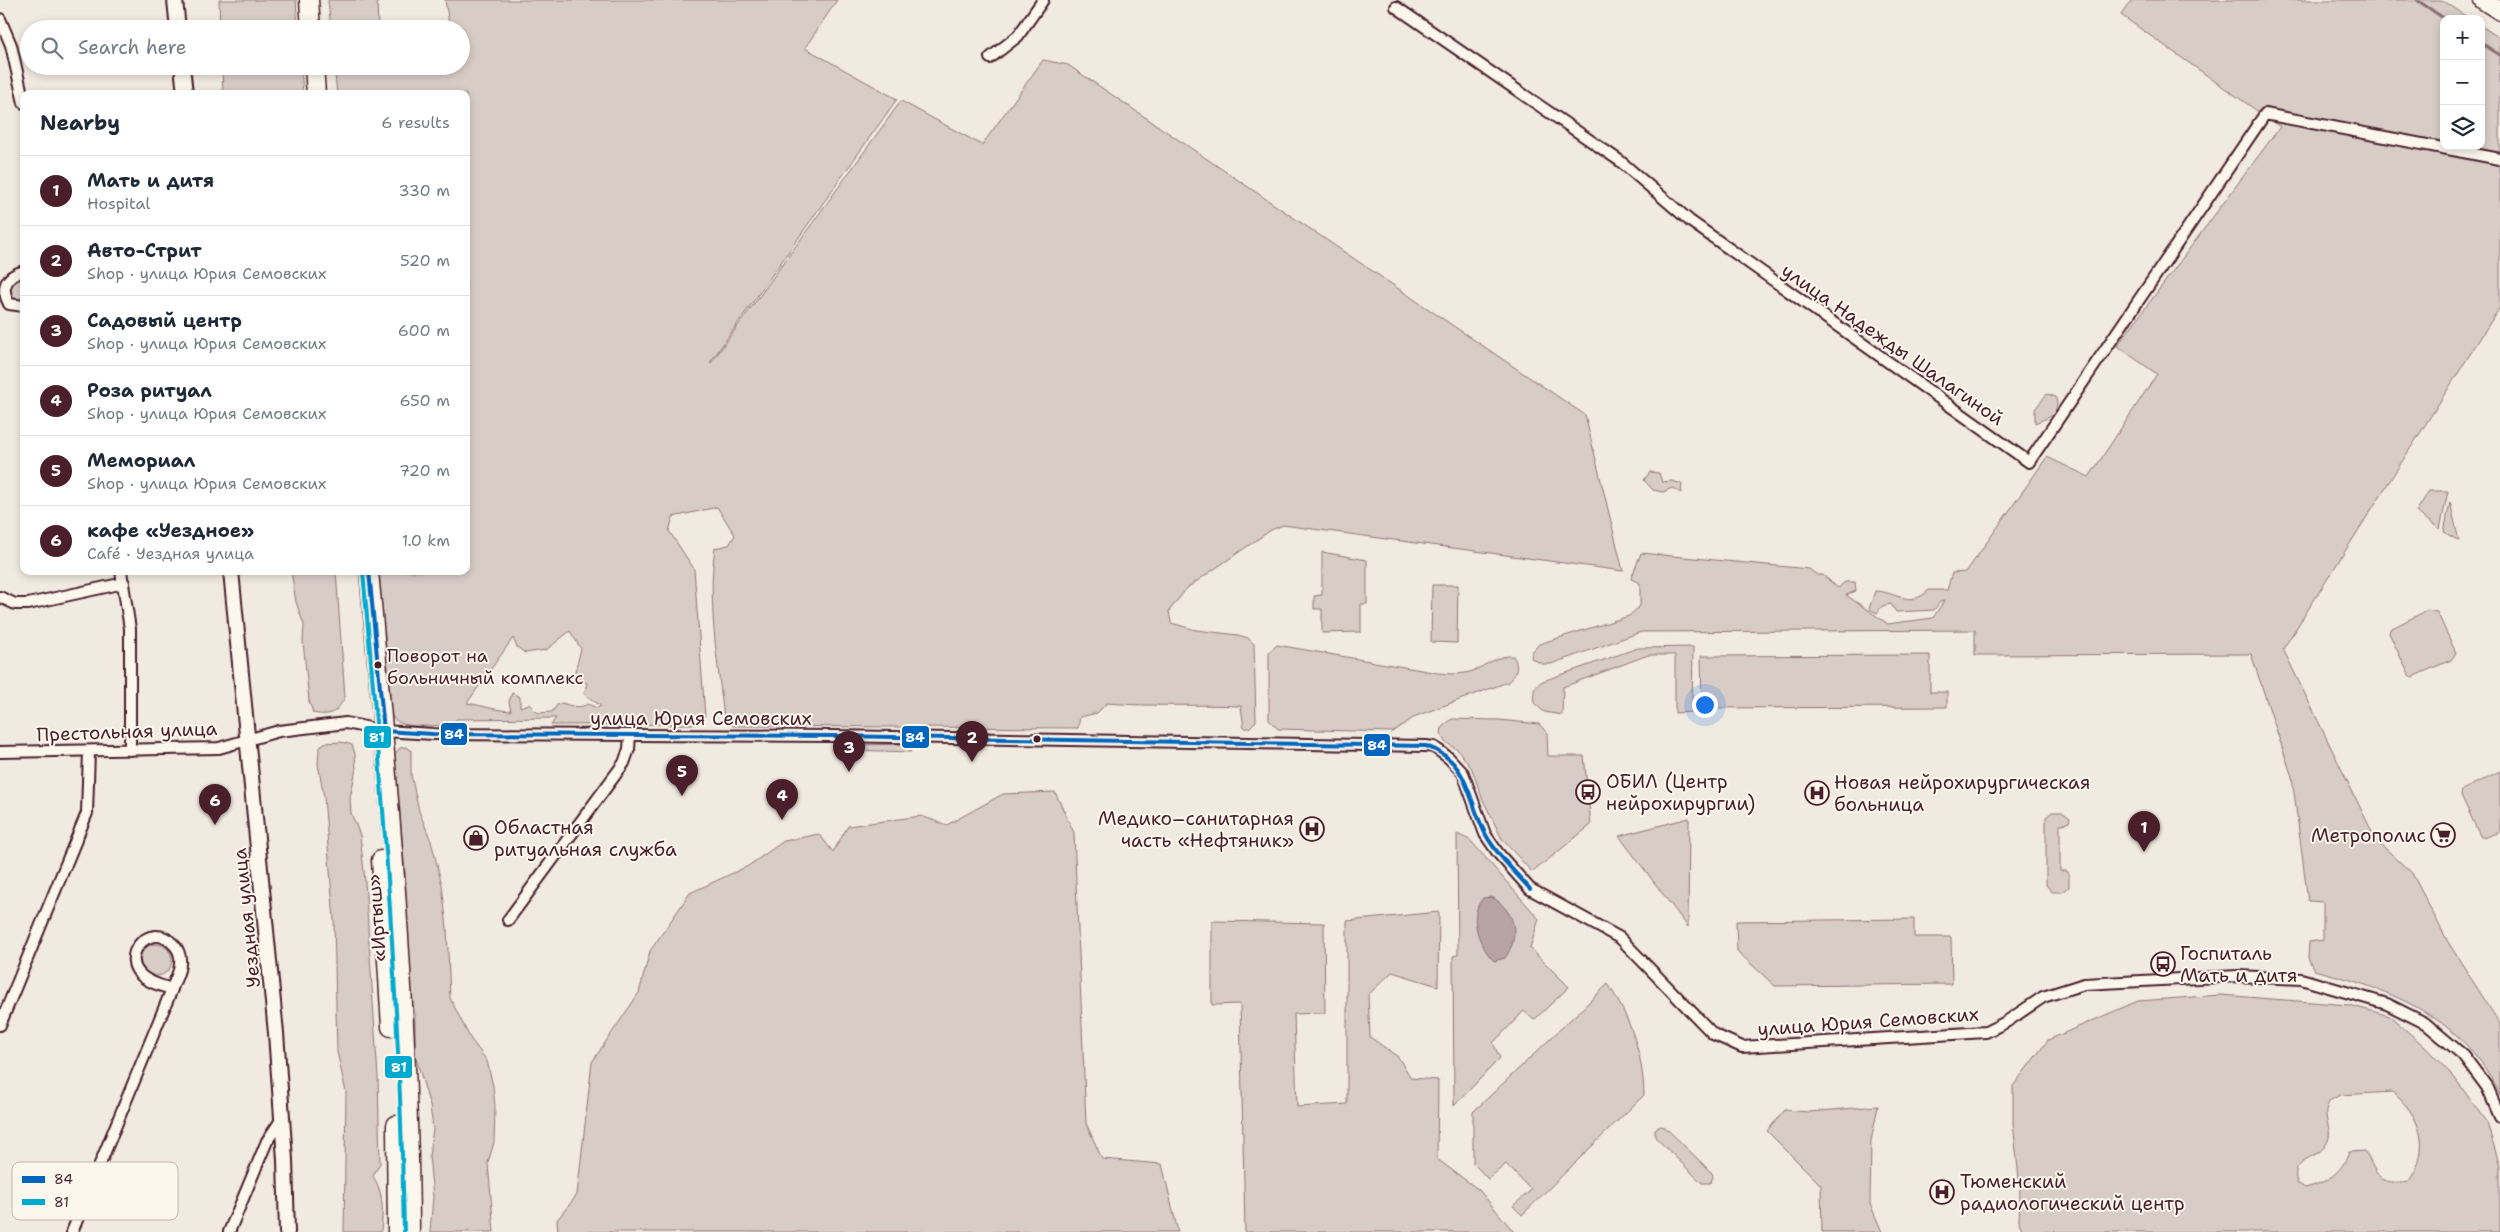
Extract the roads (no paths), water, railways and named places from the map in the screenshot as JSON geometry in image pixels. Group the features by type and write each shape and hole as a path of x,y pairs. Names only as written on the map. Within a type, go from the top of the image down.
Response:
{"highway":[{"path":"309,0 310,20"},
{"path":"321,0 322,20"},
{"path":"2483,0 2500,11"},
{"path":"315,75 316,90"},
{"path":"327,75 328,90"},
{"name":"«Иртыш»","path":"359,575 378,729 407,1090 410,1232"},
{"name":"«Иртыш»","path":"369,575 395,1090 396,1227"}],"street":[{"path":"175,0 177,20"},
{"path":"990,58 1018,36 1043,0"},
{"name":"улица Надежды Шалагиной","path":"1396,7 1620,161 1690,221 2029,462 2266,114 2500,159"},
{"path":"0,19 11,45 21,90"},
{"path":"183,75 184,90"},
{"path":"20,272 8,276 1,287 4,300 8,304 20,306"},
{"path":"122,575 130,629 130,750"},
{"name":"Уездная улица","path":"231,575 276,1033 287,1232"},
{"path":"0,597 15,604 28,604 124,583"},
{"name":"Престольная улица","path":"0,752 219,748 247,738 278,731 346,723 378,729"},
{"name":"улица Юрия Семовских","path":"378,729 433,734 1018,740 1434,747 1449,758 1463,773 1486,834 1498,853 1530,889 1620,938 1713,1034 1742,1047 1986,1032 2006,1022 2042,997 2084,984 2238,976 2301,979 2387,1004 2425,1023 2463,1055 2487,1088 2500,1117"},
{"path":"508,920 624,763 629,749 630,735"},
{"path":"0,1025 87,813 89,751"},
{"path":"101,1162 172,989 180,964 176,946 160,936 143,939 137,945 134,954 133,962 137,971 151,982 172,989"},
{"path":"229,1232 267,1142 281,1120"},
{"path":"72,1232 77,1220"}],"waterway":[{"path":"2417,0 2440,16"},
{"path":"2485,46 2500,55"}],"place":[{"name":"Поворот на больничный комплекс","path":"378,665"},
{"name":"Авто-Стрит","path":"972,762"},
{"name":"Садовый центр","path":"849,772"},
{"name":"ОБИЛ (Центр нейрохирургии)","path":"1588,792"},
{"name":"Новая нейрохирургическая больница","path":"1817,793"},
{"name":"Мемориал","path":"682,796"},
{"name":"Роза ритуал","path":"782,820"},
{"name":"кафе «Уездное»","path":"215,825"},
{"name":"Медико–санитарная часть «Нефтяник»","path":"1312,829"},
{"name":"Метрополис","path":"2443,835"},
{"name":"Областная ритуальная служба","path":"476,838"},
{"name":"Мать и дитя","path":"2144,852"},
{"name":"Госпиталь Мать и дитя","path":"2163,964"},
{"name":"Тюменский радиологический центр","path":"1942,1192"}]}
